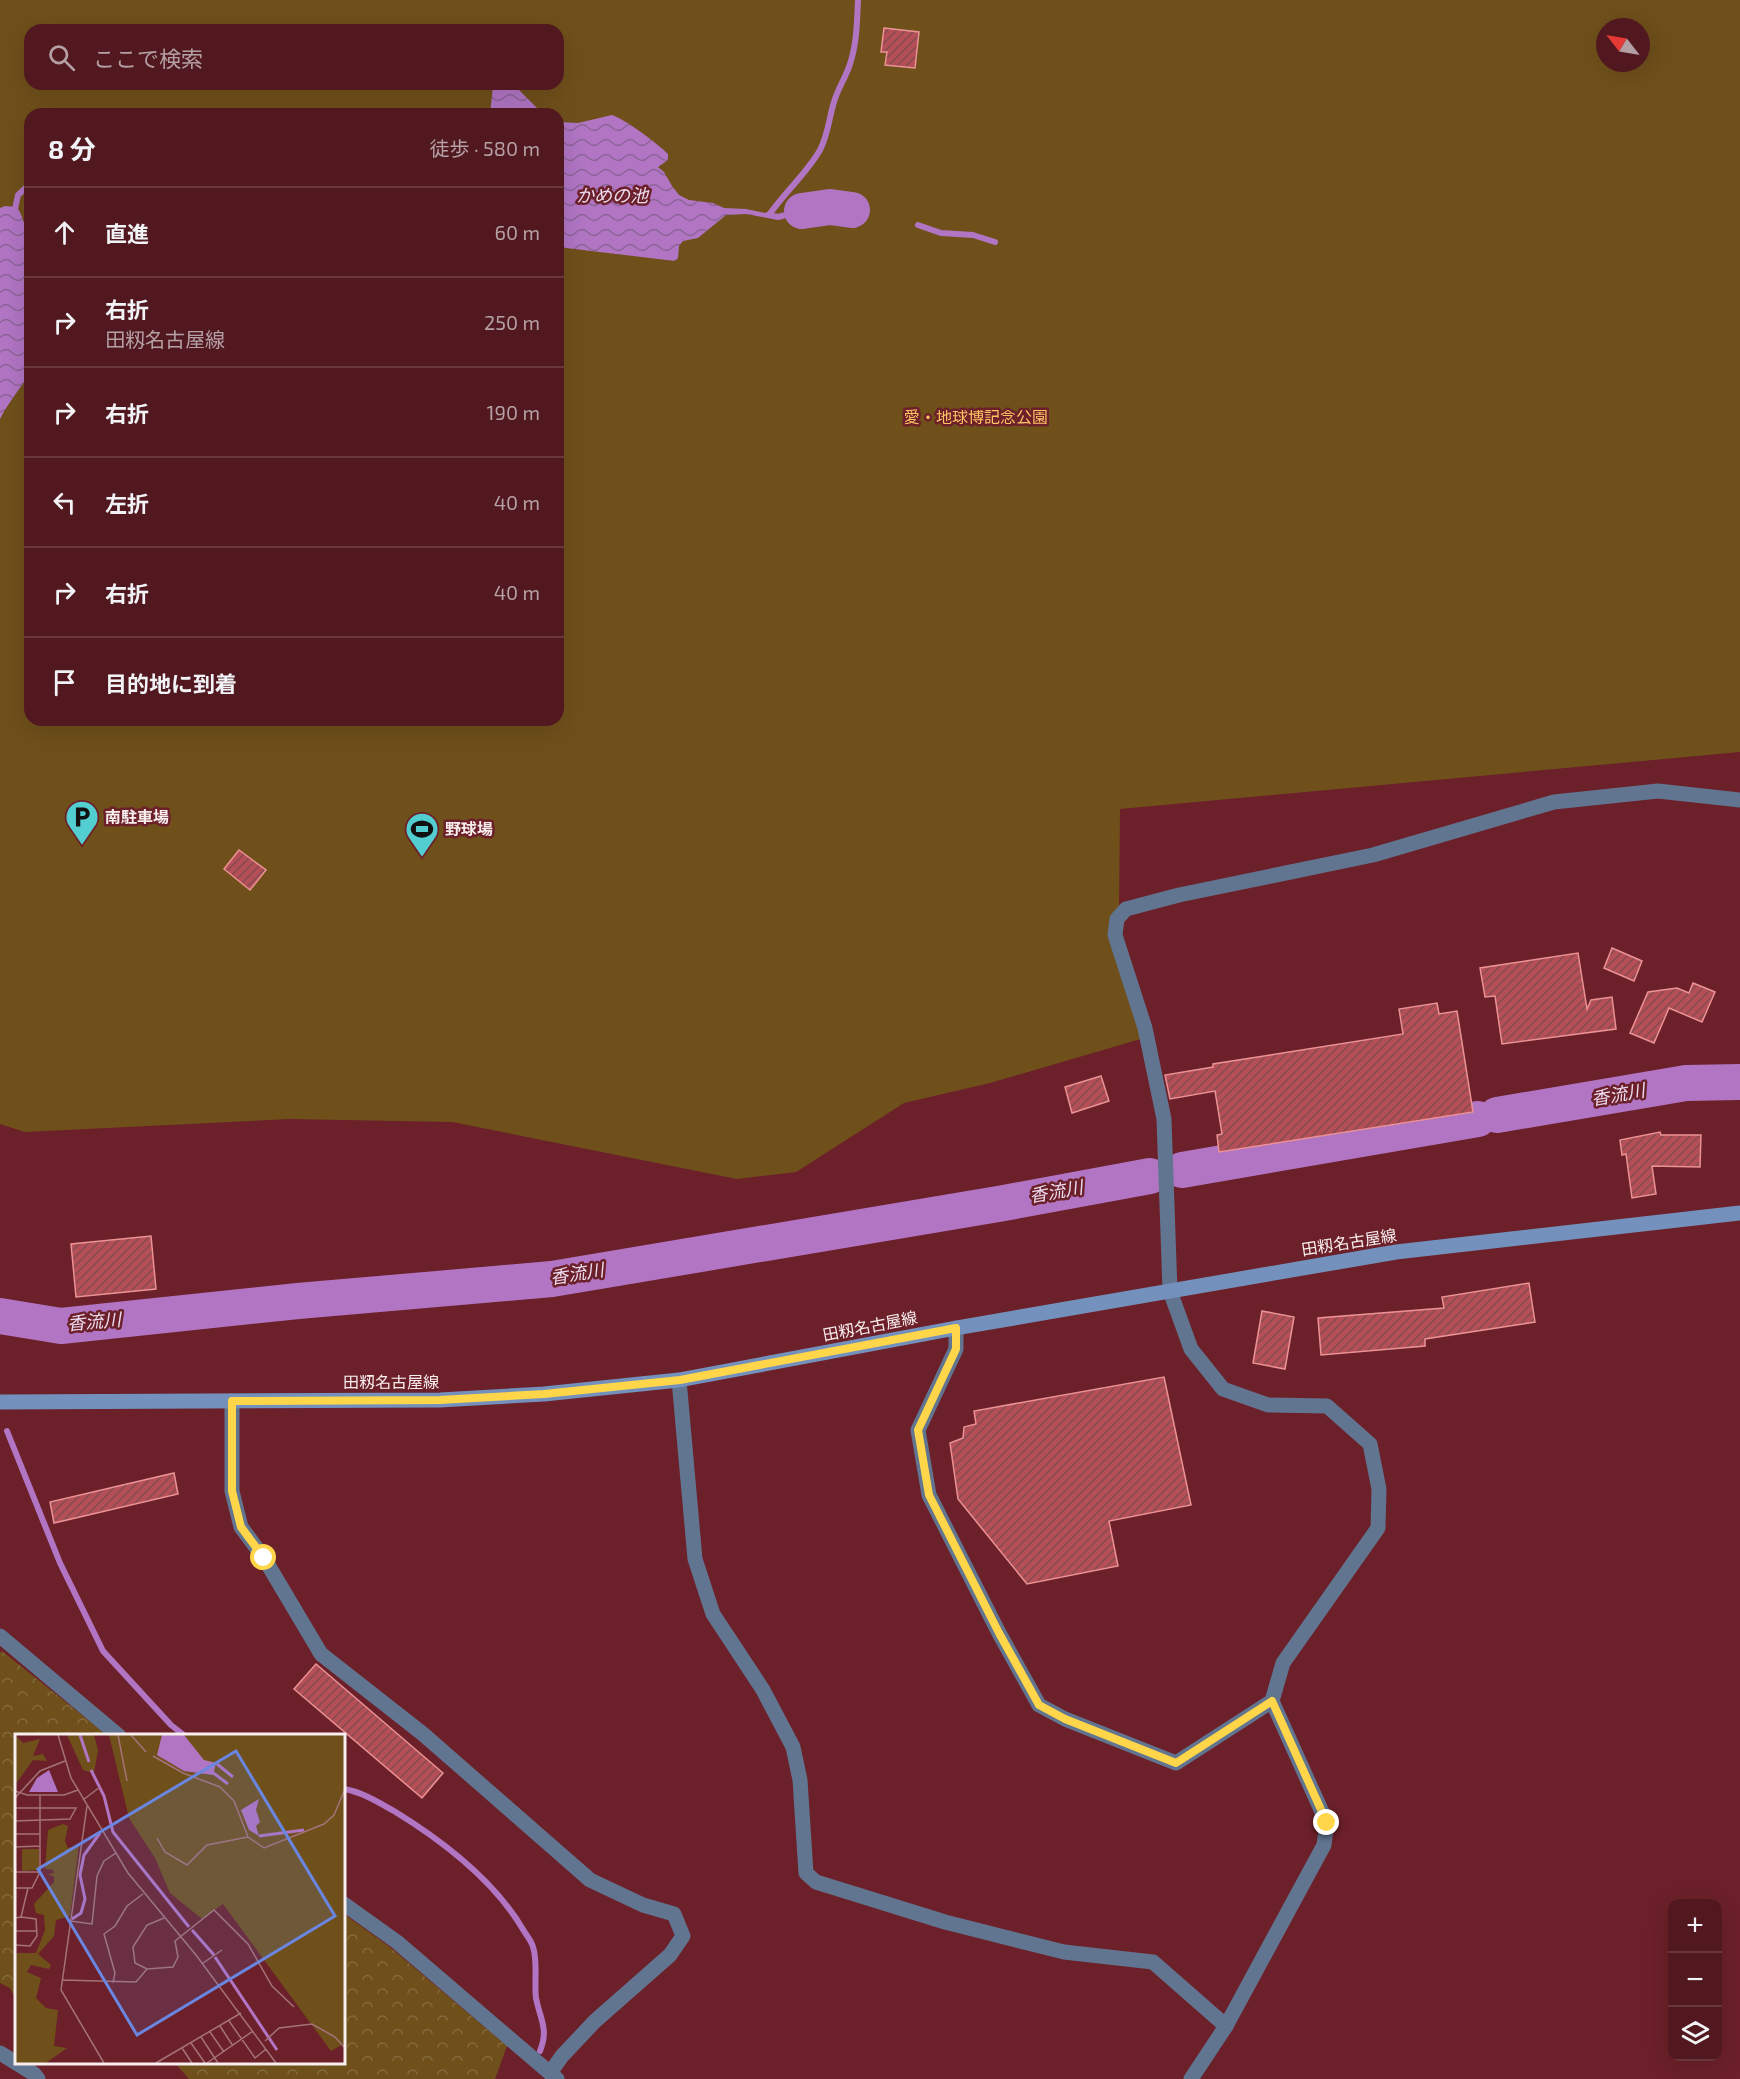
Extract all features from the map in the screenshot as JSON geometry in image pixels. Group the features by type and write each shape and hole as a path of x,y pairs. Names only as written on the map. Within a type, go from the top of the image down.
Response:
{"main road":[{"name":"田籾名古屋線","path":"0,1402 440,1400 544,1394 680,1380 956,1328 1396,1252 1740,1213"}],"street":[{"path":"1191,2079 1226,2026 1324,1845 1327,1823 1272,1701 1283,1663 1378,1527 1379,1489 1370,1444 1327,1406 1268,1405 1223,1389 1191,1349 1170,1291 1164,1119 1145,1028 1115,935 1118,919 1126,909 1179,895 1373,855 1554,802 1658,791 1740,800"},
{"path":"956,1328 956,1349 918,1430 929,1495 999,1633 1039,1705 1065,1719 1176,1763 1272,1701"},
{"path":"680,1380 695,1559 714,1614 763,1690 793,1747 800,1780 806,1873 816,1882 945,1922 1064,1953 1153,1962 1226,2026"},
{"path":"232,1401 232,1491 241,1527 264,1558 321,1654 423,1734 590,1880 643,1905 674,1914 683,1936 670,1955 595,2021 562,2056 553,2076 397,1942 345,1905"},
{"path":"0,1636 117,1734"},
{"path":"0,2053 15,2064"},
{"path":"16,2064 34,2077"}],"green space":[{"name":"愛・地球博記念公園","path":"0,0 1740,0 1740,752 1120,809 1119,911 1115,917 1144,1038 990,1083 904,1103 796,1172 737,1179 452,1122 289,1119 25,1132 0,1124"},
{"path":"2,1651 106,1734 15,1734 15,1998 10,1988 0,1983 0,1653"},
{"path":"345,1915 391,1948 507,2046 495,2079 189,2079 176,2064 345,2064"}],"water":[{"path":"493,90 519,90 537,108 491,108"},
{"name":"かめの池","path":"612,115 641,132 668,154 668,160 658,167 664,172 679,195 689,200 713,203 724,208 746,209 770,214 768,218 745,214 726,215 698,238 683,241 679,246 678,258 675,261 564,248 564,122 578,123"},
{"path":"16,207 24,222 24,382 0,419 0,208"}],"building":[{"path":"884,28 919,32 915,68 885,65 887,52 881,52"},
{"path":"239,850 266,870 250,890 224,869"},
{"path":"1612,948 1642,961 1634,981 1604,968"},
{"path":"1578,953 1587,1009 1591,1000 1612,997 1616,1029 1502,1044 1495,996 1485,997 1480,968"},
{"path":"1693,983 1715,992 1702,1022 1669,1008 1654,1043 1630,1033 1648,992 1677,988 1689,993"},
{"path":"1437,1003 1439,1014 1457,1011 1473,1112 1219,1152 1217,1135 1222,1134 1215,1091 1170,1099 1165,1075 1213,1067 1213,1064 1403,1034 1399,1009"},
{"path":"1101,1076 1109,1101 1072,1113 1065,1087"},
{"path":"1660,1132 1661,1135 1701,1135 1700,1167 1652,1166 1656,1194 1632,1198 1626,1154 1622,1155 1620,1140"},
{"path":"151,1236 156,1289 76,1297 71,1244"},
{"path":"1529,1283 1535,1322 1425,1339 1425,1346 1321,1355 1318,1318 1444,1308 1442,1297"},
{"path":"1262,1311 1294,1317 1285,1369 1253,1363"},
{"path":"1164,1377 1191,1505 1109,1521 1118,1566 1027,1584 958,1499 950,1443 963,1438 964,1427 976,1424 974,1411"},
{"path":"174,1473 178,1494 54,1523 50,1502"},
{"path":"316,1664 443,1773 422,1798 294,1689"}],"waterway":[{"path":"769,215 809,167 823,144 832,108 852,56 858,0"},
{"path":"14,214 18,195 24,190"},
{"path":"802,211 830,207 852,210"},
{"path":"768,215 778,217 794,213"},
{"path":"918,225 941,233 973,235 995,242"},
{"name":"香流川","path":"1497,1115 1686,1083 1740,1082"},
{"name":"香流川","path":"1182,1170 1478,1119"},
{"name":"香流川","path":"0,1316 61,1326 298,1301 552,1279 1004,1203 1150,1176"},
{"path":"7,1431 60,1563 103,1651 171,1725 182,1734"},
{"path":"345,1789 376,1801 431,1835 483,1879 512,1913 531,1941 534,1953 536,1998 544,2030 540,2051"}],"place":[{"name":"南駐車場","path":"82,846"},
{"name":"野球場","path":"422,858"}],"route":[{"path":"264,1558 241,1527 232,1491 232,1401 440,1400 544,1394 680,1380 956,1328 956,1349 918,1430 929,1495 999,1633 1039,1705 1065,1719 1176,1763 1272,1701 1327,1823"}]}
